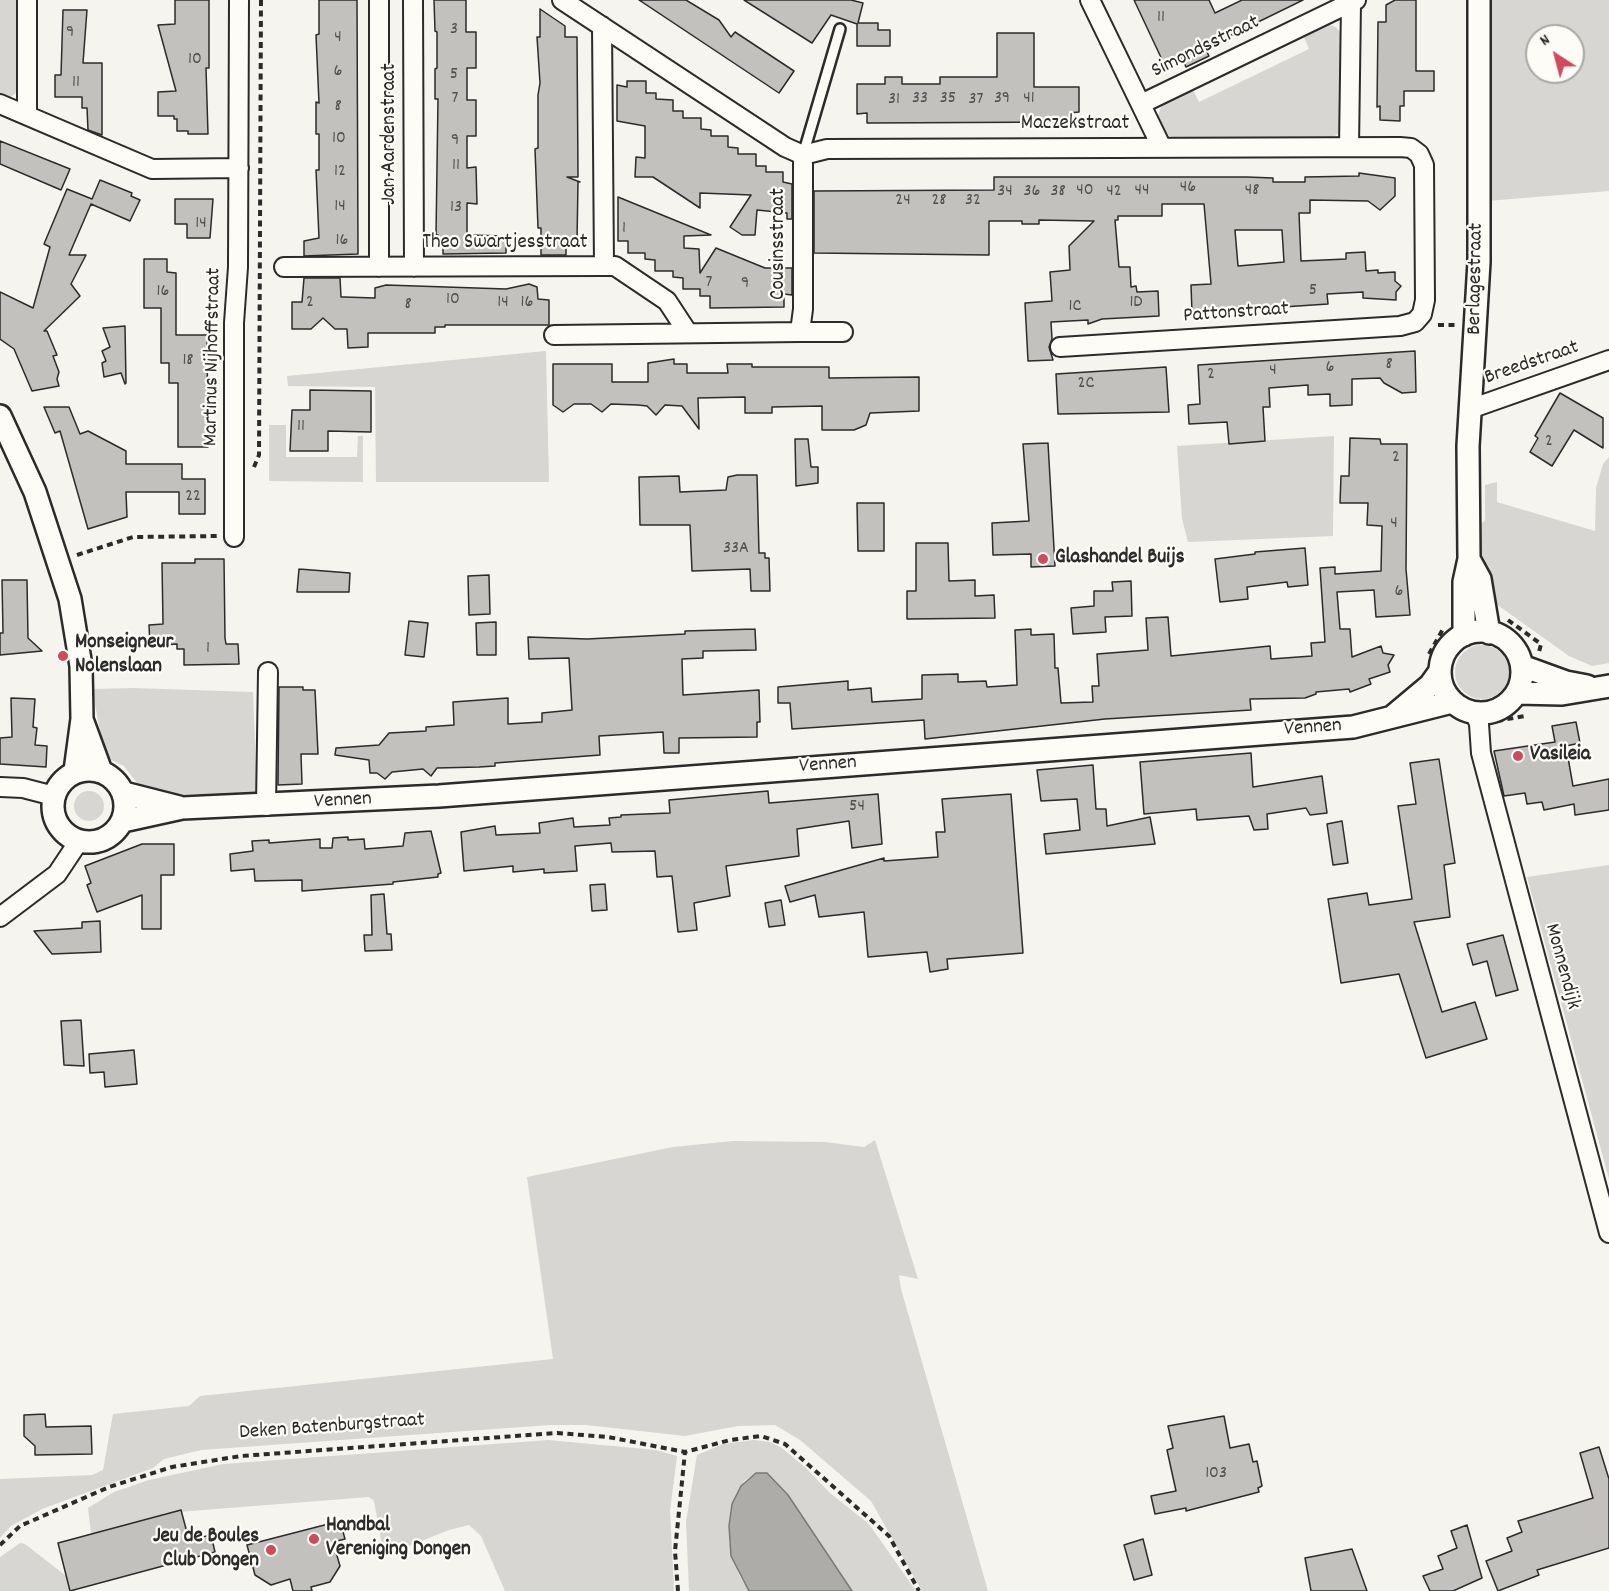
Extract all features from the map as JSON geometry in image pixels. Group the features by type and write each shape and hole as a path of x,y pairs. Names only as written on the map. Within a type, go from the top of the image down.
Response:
{"street":[{"path":"27,0 27,115"},
{"name":"Martinus Nijhoffstraat","path":"234,537 234,323 238,267 239,0"},
{"name":"Jan Aardenstraat","path":"379,0 380,267"},
{"name":"Jan Aardenstraat","path":"412,0 414,267"},
{"path":"562,0 784,147 802,155"},
{"name":"Simondsstraat","path":"1090,0 1162,148"},
{"name":"Berlagestraat","path":"1464,635 1466,620 1464,582 1469,559 1467,517 1470,409 1479,262 1479,0"},
{"path":"1349,147 1353,1"},
{"name":"Simondsstraat","path":"1141,104 1353,1"},
{"name":"Theo Swartjesstraat","path":"284,267 604,266 602,26"},
{"path":"0,104 152,169 239,168"},
{"name":"Maczekstraat","path":"802,155 826,149 1411,148 1419,154 1424,165 1425,300 1422,314 1415,322"},
{"name":"Cousinsstraat","path":"800,332 803,309 802,155"},
{"path":"604,266 615,266 667,301 688,333"},
{"name":"Pattonstraat","path":"1060,348 1400,326 1415,322"},
{"path":"554,335 843,332"},
{"name":"Breedstraat","path":"1470,409 1609,360"},
{"path":"0,416 35,492 60,562 69,599 81,666 82,719 75,771"},
{"name":"Berlagestraat","path":"1469,559 1480,579 1489,633"},
{"path":"1489,633 1511,644 1522,666 1522,680 1517,693 1507,704 1493,712 1475,713 1452,702 1446,693 1440,671 1447,650 1464,635 1489,633"},
{"path":"1522,666 1566,682 1604,687"},
{"name":"Vennen","path":"1389,719 1430,685 1440,671"},
{"path":"266,806 268,672"},
{"path":"1517,693 1562,694 1604,687"},
{"name":"Vennen","path":"123,821 182,808 266,806 440,796 1353,727 1452,702"},
{"name":"Monnendijk","path":"1475,713 1489,786 1609,1233"},
{"path":"82,719 101,771"},
{"path":"84,769 101,771 116,780 124,792 126,806 123,821 107,838 93,842 79,841 68,835 58,825 53,808 54,796 63,780 75,771 84,769"},
{"path":"0,787 23,788 54,796"},
{"name":"Vennen","path":"124,792 182,808"},
{"path":"0,917 57,874 79,841"}],"lane":[{"path":"802,155 840,29"}],"path":[{"path":"238,267 284,267"},
{"path":"60,562 133,537 234,537"},
{"name":"Deken Batenburgstraat","path":"0,1545 20,1526 109,1487 172,1467 241,1456 557,1434 608,1437 685,1452"},
{"path":"678,1591 675,1551 685,1452 761,1436 785,1444 889,1536 919,1591"}],"shaded area":[{"path":"0,0 19,0 20,90 9,98 0,94"},
{"path":"1487,0 1609,0 1609,191 1487,201"},
{"path":"1326,24 1336,27 1342,35 1342,124 1339,133 1332,138 1175,139 1163,132 1158,116 1161,107 1167,101 1192,88 1199,102 1309,49 1303,35"},
{"path":"546,351 549,482 376,482 375,387 288,386 287,376"},
{"path":"269,425 286,425 286,457 357,457 358,436 363,436 363,482 269,481"},
{"path":"1334,436 1333,536 1188,542 1182,519 1177,446"},
{"path":"1609,457 1609,663 1592,666 1569,656 1492,601 1478,551 1476,529 1485,520 1485,485 1497,482 1497,502 1595,531 1596,488 1603,464"},
{"path":"1482,645 1492,647 1501,653 1507,662 1509,672 1507,682 1501,691 1492,697 1482,699 1472,697 1463,691 1457,682 1455,672 1457,662 1463,653 1472,647"},
{"path":"92,689 253,692 257,795 176,794 152,791 137,783 124,766 105,757"},
{"path":"89,791 99,796 104,806 99,816 89,821 79,816 74,806 79,796"},
{"path":"1609,865 1609,1179 1527,877"},
{"path":"875,1140 918,1279 899,1275 901,1289 988,1591 922,1591 871,1501 800,1440 775,1425 738,1426 685,1436 586,1425 550,1425 201,1450 164,1459 153,1468 42,1509 11,1526 0,1538 0,1479 92,1475 103,1470 113,1414 189,1406 200,1396 553,1359 527,1177 673,1147 733,1141 825,1142 864,1147"},
{"path":"548,1440 656,1450 677,1456 670,1511 674,1591 505,1591 481,1536 469,1525 449,1530 386,1555 383,1551 374,1501 369,1497 165,1513 94,1558 88,1508 114,1492 149,1480 223,1464"},
{"path":"754,1440 770,1442 782,1448 806,1468 830,1493 869,1524 916,1591 852,1591 788,1495 767,1473 756,1473 744,1481 730,1511 729,1543 739,1575 749,1591 689,1591 686,1522 697,1455 723,1444"},
{"path":"756,1473 767,1473 788,1495 852,1591 749,1591 731,1556 729,1526 732,1504 741,1486"},
{"path":"20,1543 25,1544 70,1579 74,1591 0,1591 0,1557"}],"building":[{"path":"175,0 209,0 209,68 206,68 208,134 188,134 188,131 177,131 177,119 174,119 174,116 158,116 158,92 176,91 158,25 175,24"},
{"path":"319,0 357,0 358,254 304,256 304,241 319,238 316,170 319,170 319,134 316,134 316,102 319,103 316,35 319,34"},
{"path":"434,0 466,0 466,32 476,32 476,68 467,68 467,100 476,100 476,136 467,136 467,168 476,167 477,204 467,203 467,235 506,236 506,253 443,254 443,242 438,242 438,235 436,235 438,99 435,99 437,32 435,31"},
{"path":"639,0 686,0 719,20 731,37 735,32 794,71 779,93"},
{"path":"744,0 851,0 863,3 858,23 878,23 878,30 890,30 890,46 857,46 857,24 831,15 812,43"},
{"path":"1134,0 1209,0 1215,13 1242,0 1303,0 1205,48 1209,56 1186,67 1182,58 1165,66"},
{"path":"1395,0 1416,0 1416,71 1434,71 1434,91 1404,91 1404,106 1400,106 1400,121 1380,120 1380,106 1377,107 1378,22 1386,22 1386,5"},
{"path":"540,9 565,26 565,37 577,37 578,177 567,177 580,182 578,182 577,241 566,241 566,255 541,255 541,228 538,228 535,149 538,148 540,83 537,37 540,37"},
{"path":"63,10 87,10 83,63 102,63 102,135 88,130 87,108 82,108 82,97 55,97 55,75 61,75"},
{"path":"997,33 1034,33 1034,87 1079,87 1079,112 1069,113 1069,122 867,123 867,113 857,114 857,84 885,84 885,77 902,77 902,84 940,84 940,77 997,77"},
{"path":"627,81 646,81 646,93 656,93 656,99 673,100 673,111 683,111 683,118 701,118 701,129 711,130 711,136 728,136 728,147 738,148 738,154 756,154 756,166 766,166 766,172 783,172 783,182 792,184 792,219 787,219 787,213 757,210 755,235 742,235 730,227 751,195 700,193 700,208 653,177 635,177 636,157 645,158 645,126 617,121 617,85 627,87"},
{"path":"0,141 70,169 61,190 0,164"},
{"path":"1359,173 1395,178 1395,196 1380,210 1368,201 1310,200 1310,213 1299,213 1301,261 1346,259 1346,253 1365,252 1366,271 1395,272 1395,281 1401,286 1396,292 1396,300 1363,298 1363,292 1327,294 1328,304 1192,313 1191,285 1211,284 1204,204 1162,204 1162,216 1118,216 1118,220 1115,220 1119,267 1130,267 1131,287 1136,286 1137,292 1158,291 1159,316 1102,319 1088,324 1088,320 1051,322 1052,339 1049,347 1053,360 1028,361 1025,303 1052,301 1050,272 1070,270 1069,246 1094,221 1039,220 1039,224 1022,224 1022,221 989,221 989,255 814,253 814,191 994,190 994,177 1247,177 1273,178 1273,182 1305,182 1305,177 1359,176","holes":["1235,230 1282,230 1284,262 1238,266"]},
{"path":"100,180 132,193 131,196 140,200 130,221 91,204 69,255 86,255 71,284 80,296 44,331 47,331 57,355 53,356 59,372 57,379 59,386 32,391 14,349 0,339 0,292 33,308 50,247 44,244 67,189 92,199"},
{"path":"618,197 711,235 684,236 684,248 699,249 700,273 716,248 765,268 792,268 792,295 784,294 784,307 710,308 710,296 700,296 700,289 683,289 683,278 673,277 673,271 655,271 655,260 645,259 645,253 628,253 628,241 618,241"},
{"path":"175,199 213,199 210,238 187,238 187,224 175,224"},
{"path":"144,259 167,259 167,272 176,273 176,335 207,335 208,447 178,447 178,383 169,383 169,363 161,363 161,308 144,308"},
{"path":"304,278 340,278 341,297 375,298 375,288 386,285 506,289 529,284 537,287 538,299 549,300 549,325 445,325 445,327 435,327 435,333 368,333 368,347 348,348 347,329 335,329 323,318 311,329 292,329 292,302 302,302"},
{"path":"125,326 125,384 121,373 104,377 102,363 106,361 102,351 110,347 103,328"},
{"path":"1415,351 1416,392 1402,393 1384,383 1380,378 1352,379 1352,405 1330,406 1330,394 1308,395 1308,385 1269,388 1270,407 1263,407 1265,441 1229,444 1227,422 1189,424 1188,405 1200,404 1198,365"},
{"path":"674,359 674,364 687,364 687,373 728,373 727,364 752,364 752,367 829,367 829,378 919,377 919,411 870,413 866,425 854,430 822,430 822,406 772,407 772,413 745,413 745,397 698,398 699,429 682,406 665,405 656,415 647,406 638,405 611,404 602,412 591,404 574,404 563,412 553,405 553,364 612,364 612,382 648,382 648,363"},
{"path":"1166,367 1169,412 1058,414 1056,374"},
{"path":"310,390 371,391 371,432 328,431 328,451 290,451 292,410 310,410"},
{"path":"1560,393 1603,418 1603,448 1574,430 1552,466 1530,452 1538,438 1535,436"},
{"path":"44,407 69,407 80,434 88,431 126,451 126,464 182,464 182,479 205,479 205,514 179,514 179,492 126,492 127,517 88,529 60,431 55,433"},
{"path":"1350,438 1380,439 1381,444 1407,444 1406,569 1410,615 1376,617 1374,590 1337,592 1340,629 1350,629 1352,657 1381,646 1383,653 1394,655 1388,665 1390,672 1369,679 1371,684 1350,692 1349,689 1316,692 1305,698 1250,699 1251,710 1105,719 925,739 924,720 792,729 790,703 778,703 778,687 848,681 848,690 871,688 872,702 922,699 922,675 958,674 958,682 986,681 987,687 1017,685 1015,630 1031,629 1031,635 1054,634 1055,668 1058,668 1061,703 1093,702 1092,686 1099,686 1097,654 1148,650 1146,618 1168,617 1171,656 1270,646 1271,659 1312,656 1311,643 1325,642 1320,568 1335,567 1335,574 1381,571 1382,526 1367,525 1368,503 1340,503 1341,476 1349,476"},
{"path":"795,439 808,439 811,467 818,467 818,483 796,486"},
{"path":"1048,443 1055,566 1031,567 1031,554 993,555 992,523 1029,521 1023,444"},
{"path":"757,475 759,553 765,553 765,558 769,558 770,591 751,591 750,569 692,571 690,525 640,525 639,477 679,476 680,492 726,490 728,477"},
{"path":"857,503 884,503 884,551 858,551"},
{"path":"916,543 948,543 949,581 975,580 975,596 994,595 995,618 907,619 907,591 916,591"},
{"path":"1305,548 1308,585 1288,587 1287,582 1247,587 1248,599 1220,602 1215,559 1255,554 1255,552"},
{"path":"195,559 224,559 225,638 226,644 238,644 239,664 184,665 184,649 177,649 177,644 150,646 149,625 163,624 162,563 195,563"},
{"path":"299,569 350,573 349,592 297,592"},
{"path":"489,575 490,614 469,615 468,576"},
{"path":"2,580 27,580 28,638 42,651 0,655 0,633 3,633"},
{"path":"1131,581 1132,616 1105,617 1106,632 1073,634 1071,608 1094,606 1094,591 1113,591 1112,582"},
{"path":"409,621 428,623 424,657 405,655"},
{"path":"496,622 496,655 477,655 476,623"},
{"path":"755,629 756,650 703,651 703,658 682,659 683,695 759,690 760,722 757,722 757,737 679,738 679,753 664,753 663,732 599,736 600,755 495,763 495,766 437,768 431,776 423,769 392,772 385,779 377,773 370,773 369,760 335,755 336,748 379,745 389,733 426,731 426,727 454,725 453,702 508,698 508,724 542,722 542,713 572,710 569,658 529,659 528,637 587,639 685,634 685,631"},
{"path":"279,687 303,687 303,690 315,690 318,754 301,754 302,784 278,785"},
{"path":"11,698 35,699 33,727 37,728 35,745 47,746 46,767 0,764 0,738 12,737"},
{"path":"1576,722 1580,743 1566,746 1573,786 1609,779 1609,810 1575,815 1574,804 1544,810 1542,802 1527,804 1525,793 1504,796 1494,751 1555,742 1552,726"},
{"path":"1251,753 1253,787 1322,776 1327,813 1310,815 1306,808 1267,814 1268,829 1254,830 1249,816 1197,820 1196,809 1144,814 1140,762"},
{"path":"1439,759 1455,863 1444,865 1450,917 1414,922 1442,1012 1475,1002 1487,1039 1426,1058 1399,974 1341,983 1328,899 1367,893 1369,905 1412,899 1398,806 1416,804 1410,763"},
{"path":"1093,765 1096,809 1106,809 1107,826 1150,817 1155,844 1046,854 1044,834 1080,830 1077,799 1041,801 1037,770"},
{"path":"768,791 769,803 878,794 882,844 852,848 849,821 797,829 799,856 726,866 730,896 694,903 697,930 678,932 672,876 657,877 655,851 612,852 611,843 575,846 577,871 544,873 544,869 513,872 513,866 464,871 461,832 495,826 496,835 540,833 539,823 573,818 574,827 610,825 609,818 621,817 621,815 670,813 669,800"},
{"path":"1011,794 1023,953 947,959 948,969 930,972 927,952 868,957 864,912 819,917 815,895 790,902 785,886 884,858 884,861 938,857 936,832 945,832 942,799"},
{"path":"1342,821 1348,863 1333,865 1327,824"},
{"path":"431,831 441,873 438,877 393,882 393,884 302,891 302,880 255,881 254,869 231,871 230,854 253,851 252,841 269,840 269,843 320,839 320,848 332,848 333,838 348,837 348,840 364,839 365,849 403,846 405,833"},
{"path":"142,844 174,844 174,875 161,875 161,929 142,929 142,895 97,912 87,885 91,883 85,866"},
{"path":"605,884 607,910 592,911 590,885"},
{"path":"384,894 387,934 391,934 392,950 365,951 364,935 372,935 371,895"},
{"path":"781,900 785,925 769,927 765,903"},
{"path":"100,921 101,952 52,954 34,931 82,928 82,922"},
{"path":"1503,935 1518,990 1496,996 1487,961 1473,965 1467,944"},
{"path":"81,1020 84,1066 64,1065 61,1021"},
{"path":"134,1050 137,1084 105,1087 104,1072 90,1073 89,1054"},
{"path":"45,1414 46,1427 91,1426 92,1454 35,1455 35,1446 24,1436 24,1415"},
{"path":"1224,1416 1230,1448 1249,1444 1253,1462 1257,1461 1262,1486 1258,1488 1259,1492 1186,1511 1186,1508 1155,1514 1151,1496 1176,1491 1167,1450 1173,1448 1168,1426"},
{"path":"1599,1447 1609,1479 1609,1548 1537,1570 1539,1575 1498,1591 1486,1561 1512,1551 1507,1538 1522,1532 1518,1521 1593,1498 1580,1453"},
{"path":"181,1510 189,1540 211,1535 215,1552 70,1591 58,1543"},
{"path":"340,1521 345,1539 333,1542 340,1566 330,1582 311,1587 312,1591 293,1591 290,1579 271,1585 255,1575 247,1545"},
{"path":"1467,1525 1482,1578 1453,1591 1430,1591 1423,1576 1443,1569 1438,1556 1457,1548 1451,1531"},
{"path":"1143,1539 1152,1575 1134,1580 1124,1545"},
{"path":"1352,1549 1367,1591 1311,1591 1305,1558"}],"place":[{"name":"Glashandel Buijs","path":"1043,559"},
{"name":"Monseigneur Nolenslaan","path":"63,656"},
{"name":"Vasileia","path":"1518,756"},
{"name":"Handbal Vereniging Dongen","path":"314,1539"},
{"name":"Jeu de Boules Club Dongen","path":"271,1550"}]}
